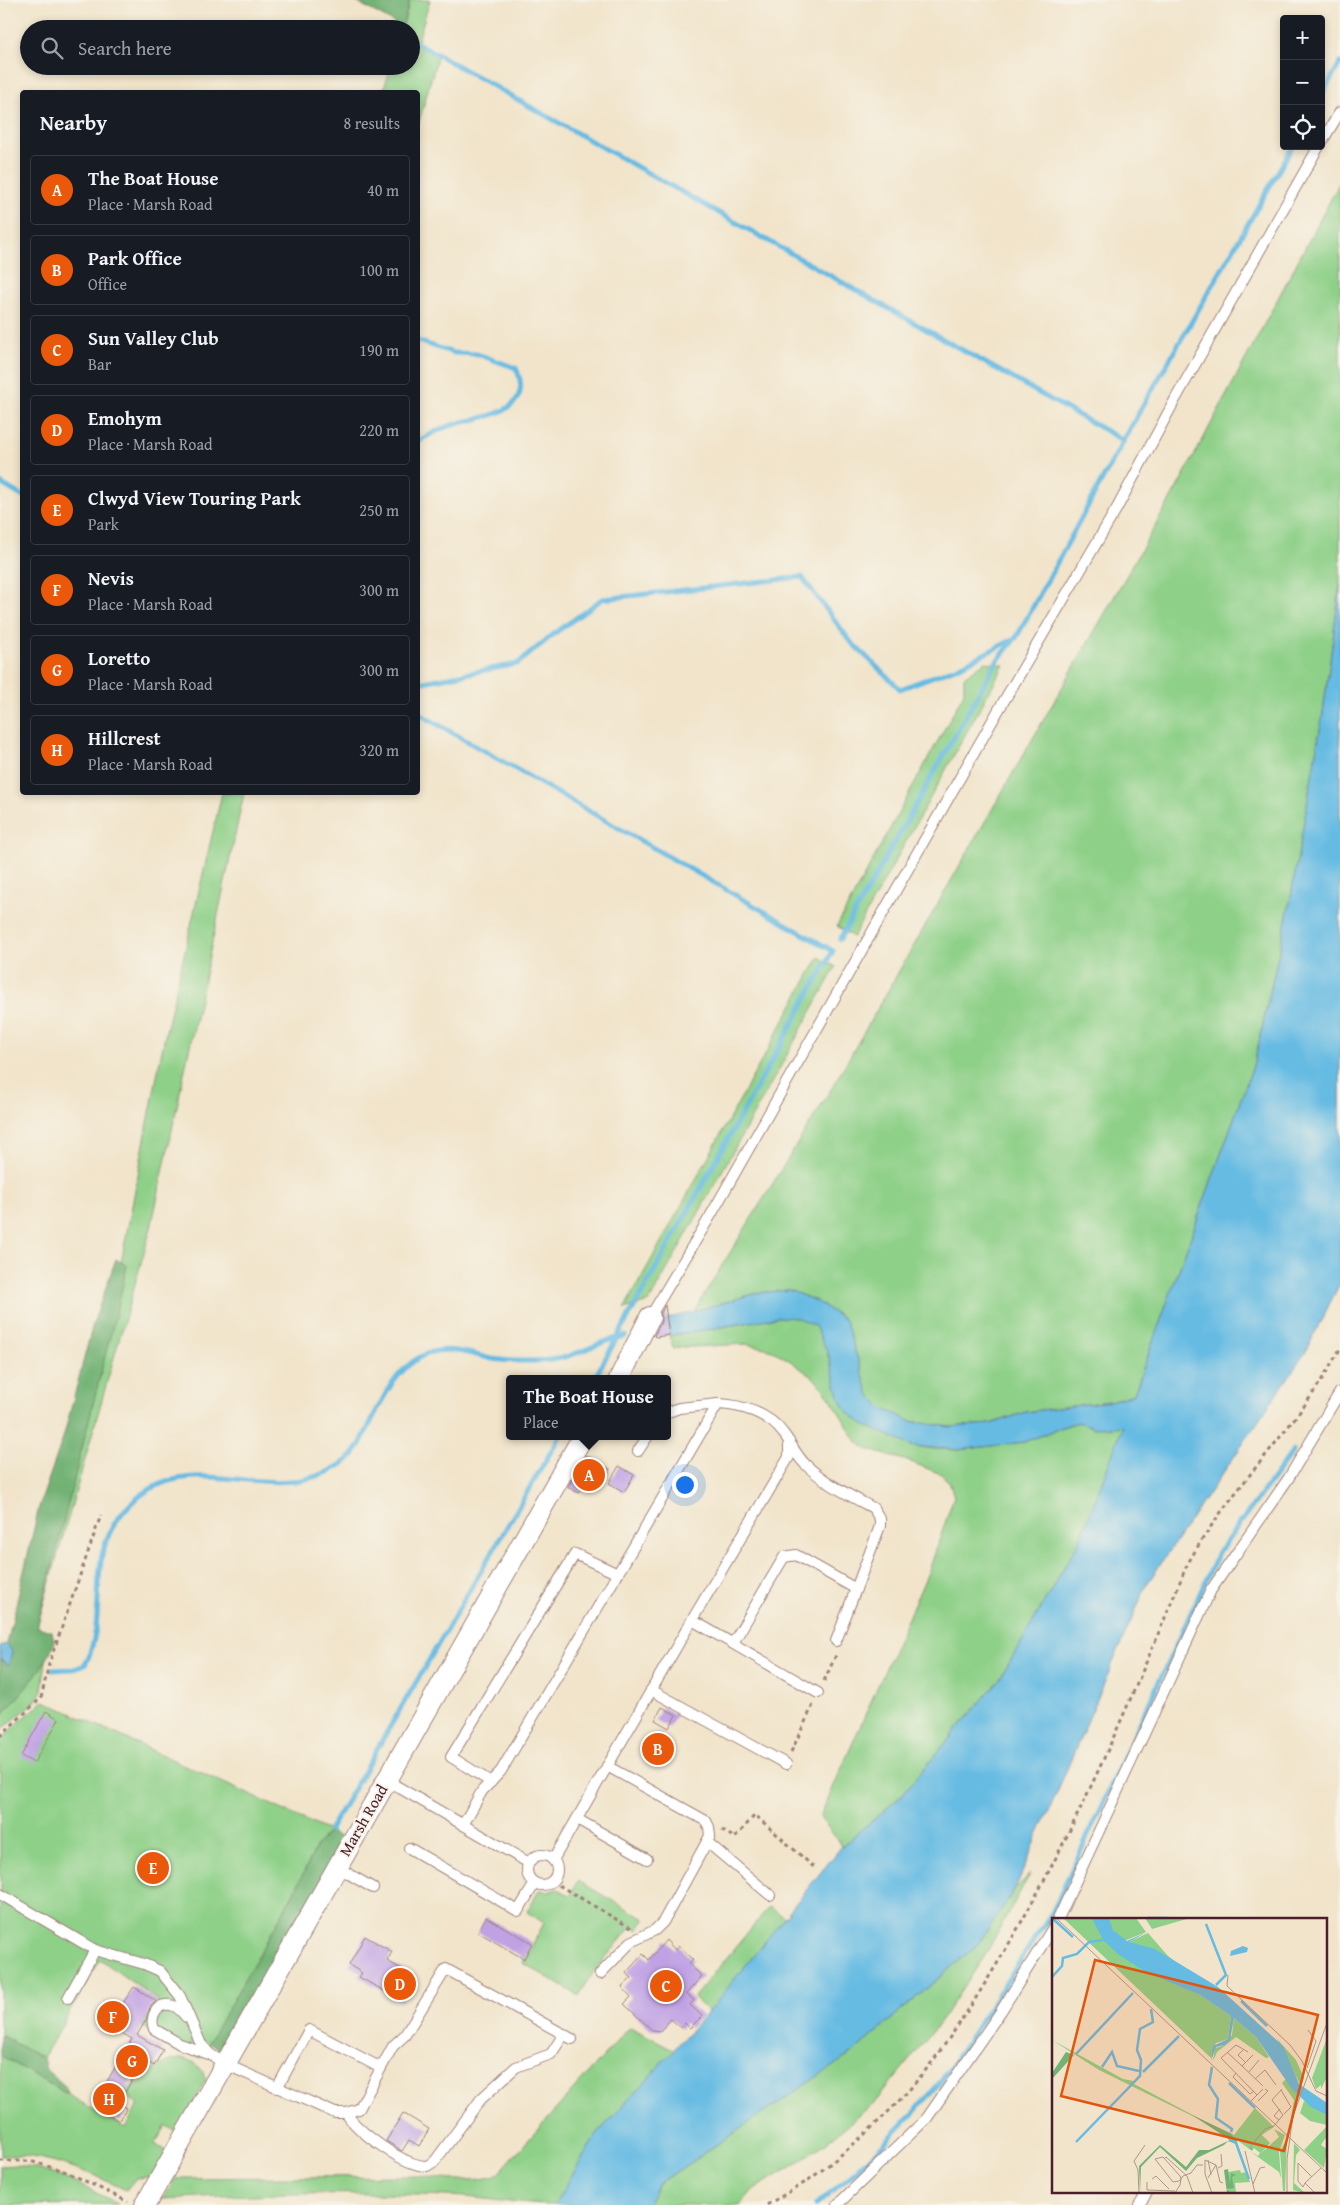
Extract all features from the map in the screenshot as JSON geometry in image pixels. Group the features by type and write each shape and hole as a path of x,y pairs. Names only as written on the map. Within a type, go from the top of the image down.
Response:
{"street":[{"path":"620,1375 650,1317"},
{"name":"Marsh Road","path":"145,2205 218,2059 337,1867 581,1440"}],"lane":[{"path":"1325,137 1340,112"},
{"path":"650,1317 716,1207 1003,702 1117,508 1181,390 1317,150"},
{"path":"1058,1918 1211,1590 1288,1479 1340,1392"},
{"path":"463,1825 482,1791 501,1771 718,1404"},
{"path":"671,1411 679,1408 735,1404 759,1413 773,1422 805,1464 832,1486 873,1508 878,1513 880,1526 836,1641"},
{"path":"638,1451 645,1440"},
{"path":"553,1860 540,1855 529,1863 527,1873 535,1883 542,1885 552,1882 557,1873 553,1860 789,1457 789,1442"},
{"path":"491,1782 450,1757 575,1554 618,1574"},
{"path":"733,1643 784,1557 796,1554 856,1589"},
{"path":"692,1620 818,1693"},
{"path":"651,1690 786,1764"},
{"path":"600,1974 631,1942 644,1936 663,1922 710,1836 706,1821 607,1766"},
{"path":"386,1780 529,1863"},
{"path":"577,1818 647,1859"},
{"path":"707,1842 770,1895"},
{"path":"409,1848 518,1911 535,1883"},
{"path":"337,1867 373,1888"},
{"path":"0,1894 95,1950 144,1964 160,1971 180,1996 201,2044 218,2059"},
{"path":"837,2205 927,2118 1002,2011 1052,1929"},
{"path":"68,1998 95,1950"},
{"path":"190,2020 176,2007 167,2004 154,2012 152,2023 154,2029 180,2044 218,2059 277,2088 335,2113 346,2113 359,2109 393,2046 405,2035 446,1969 568,2037 551,2054 516,2067 481,2099 435,2161 427,2166 414,2164 379,2144 358,2128 346,2113"},
{"path":"277,2088 309,2030 381,2068"},
{"path":"1139,2205 1147,2192"}],"path":[{"path":"767,2205 802,2184 836,2160 894,2106 918,2080 977,1996 1041,1888 1095,1781 1186,1567 1200,1542 1224,1507 1296,1418 1315,1391 1340,1349"},
{"path":"0,1736 41,1698 49,1664 101,1515"},
{"path":"706,1821 735,1838 755,1816 816,1869"},
{"path":"552,1882 644,1936"},
{"path":"0,2161 30,2161 67,2172 134,2205"}],"green space":[{"path":"353,0 410,0 404,20 389,20"},
{"path":"410,0 430,0 420,33 420,20 404,20"},
{"path":"420,45 438,55 420,118 420,90 384,90 388,75 420,75"},
{"path":"1340,182 1340,586 1323,713 1290,902 1255,1060 1134,1394 1111,1401 1026,1412 991,1424 950,1427 910,1421 883,1408 869,1394 845,1320 816,1301 789,1290 757,1293 694,1311 833,1086 1178,486"},
{"path":"985,662 1004,665 853,937 837,926 964,693 964,677"},
{"path":"222,795 244,795 151,1228 37,1627 120,1268 164,1040"},
{"path":"819,957 836,967 649,1302 624,1309"},
{"path":"116,1259 127,1266 37,1627 52,1631 54,1643 39,1670 0,1717 0,1659 8,1665 12,1652 7,1644 39,1507 64,1435 93,1324"},
{"path":"779,1317 803,1319 815,1326 826,1349 839,1396 912,1446 958,1450 1024,1442 1079,1421 1095,1428 1124,1426 1080,1540 1000,1679 900,1797 842,1846 820,1817 930,1568 954,1496 949,1482 941,1474 911,1462 869,1450 857,1442 829,1396 814,1378 770,1349 746,1344 673,1348 669,1336"},
{"path":"54,1643 46,1661 42,1690 35,1702 0,1731 0,1717 29,1682"},
{"path":"44,1701 329,1831 317,1845 295,1891 201,2058 173,2045 142,2026 158,2001 100,1959 43,2058 0,2035 0,1741"},
{"path":"329,1831 344,1840 236,2038 220,2050 209,2042 295,1891 317,1845"},
{"path":"1030,1874 984,1957 940,2022 876,2101 827,2142 790,2168 754,2189 740,2205 647,2205 658,2184 851,2054 978,1944 1015,1889"},
{"path":"578,1881 645,1919 638,1930 631,1927 593,1973 579,1996 523,1963 544,1923 527,1912 539,1890 548,1891 556,1888 570,1895"},
{"path":"769,1907 786,1918 708,2012 694,1997"},
{"path":"630,2027 675,2050 597,2134 554,2205 461,2197 377,2194 271,2194 164,2199 175,2178 420,2176 449,2180 467,2180 496,2176"},
{"path":"0,2035 43,2058 46,2070 65,2086 69,2095 0,2055"},
{"path":"0,2055 125,2128 139,2104 124,2095 146,2074 165,2063 184,2059 200,2068 206,2079 179,2133 166,2126 155,2144 167,2152 152,2177 136,2178 126,2190 81,2170 49,2160 32,2157 0,2156"},
{"path":"16,2165 56,2175 118,2204 0,2205 0,2166"}],"water":[{"path":"1340,586 1340,1283 1305,1353 1147,1584 1015,1889 978,1944 851,2054 658,2184 647,2205 554,2205 597,2134 708,2012 842,1846 900,1797 1000,1679 1080,1540 1123,1426 1095,1428 1078,1421 1024,1442 958,1450 912,1446 866,1426 848,1413 839,1396 828,1353 815,1326 798,1318 779,1317 669,1336 667,1319 757,1293 789,1290 816,1301 845,1320 869,1394 883,1408 910,1421 950,1427 991,1424 1026,1412 1111,1401 1134,1394 1255,1060 1290,902 1323,713"},
{"path":"7,1644 12,1652 8,1665 0,1658 0,1646"}],"building":[{"path":"665,1305 669,1335 656,1337 654,1336 661,1322 661,1313"},
{"path":"586,1455 610,1469 598,1489 586,1481 579,1493 568,1487"},
{"path":"619,1466 634,1475 624,1492 609,1483"},
{"path":"662,1707 676,1715 669,1728 655,1720"},
{"path":"46,1711 59,1719 34,1763 21,1756"},
{"path":"661,1734 669,1761 655,1765 648,1737"},
{"path":"486,1917 532,1943 524,1959 478,1932"},
{"path":"365,1936 392,1952 387,1961 416,1977 402,2001 359,1977 362,1973 349,1965"},
{"path":"666,1940 675,1950 678,1946 693,1960 689,1964 702,1976 686,1994 694,2000 690,2005 702,2016 690,2028 685,2023 681,2028 671,2019 660,2031 652,2030 624,2004 631,1997 622,1987 632,1978 626,1973 643,1954 649,1960"},
{"path":"134,1987 156,2001 150,2007 146,2020 137,2035 163,2050 154,2066 148,2062 140,2076 136,2073 119,2103 127,2108 119,2121 93,2105 132,2039 108,2025"},
{"path":"403,2113 429,2129 419,2146 409,2140 402,2151 386,2141"}],"waterway":[{"path":"420,45 1124,441"},
{"path":"1325,89 1340,63"},
{"path":"420,683 517,664 555,633 602,599 802,577 851,642 900,689 958,667 1016,638 1137,416 1291,150"},
{"path":"420,342 454,353 477,354 516,368 521,383 519,395 513,404 503,410 452,425 420,441"},
{"path":"0,483 20,495"},
{"path":"840,939 997,661 1014,640"},
{"path":"420,714 833,951 596,1375"},
{"path":"52,1670 74,1669 85,1665 96,1625 100,1567 104,1548 111,1529 124,1511 144,1493 166,1482 188,1477 282,1482 306,1479 329,1471 345,1462 355,1453 376,1411 394,1381 410,1364 429,1353 447,1350 501,1360 546,1361 566,1357 625,1336"},
{"path":"329,1831 558,1440"},
{"path":"816,2205 882,2146 942,2080 1053,1911 1219,1552 1293,1451"}],"place":[{"name":"The Boat House","path":"589,1475"},
{"name":"Park Office","path":"658,1749"},
{"name":"Clwyd View Touring Park","path":"153,1868"},
{"name":"Emohym","path":"400,1984"},
{"name":"Sun Valley Club","path":"666,1986"},
{"name":"Nevis","path":"113,2017"},
{"name":"Loretto","path":"132,2061"},
{"name":"Hillcrest","path":"109,2099"}]}
